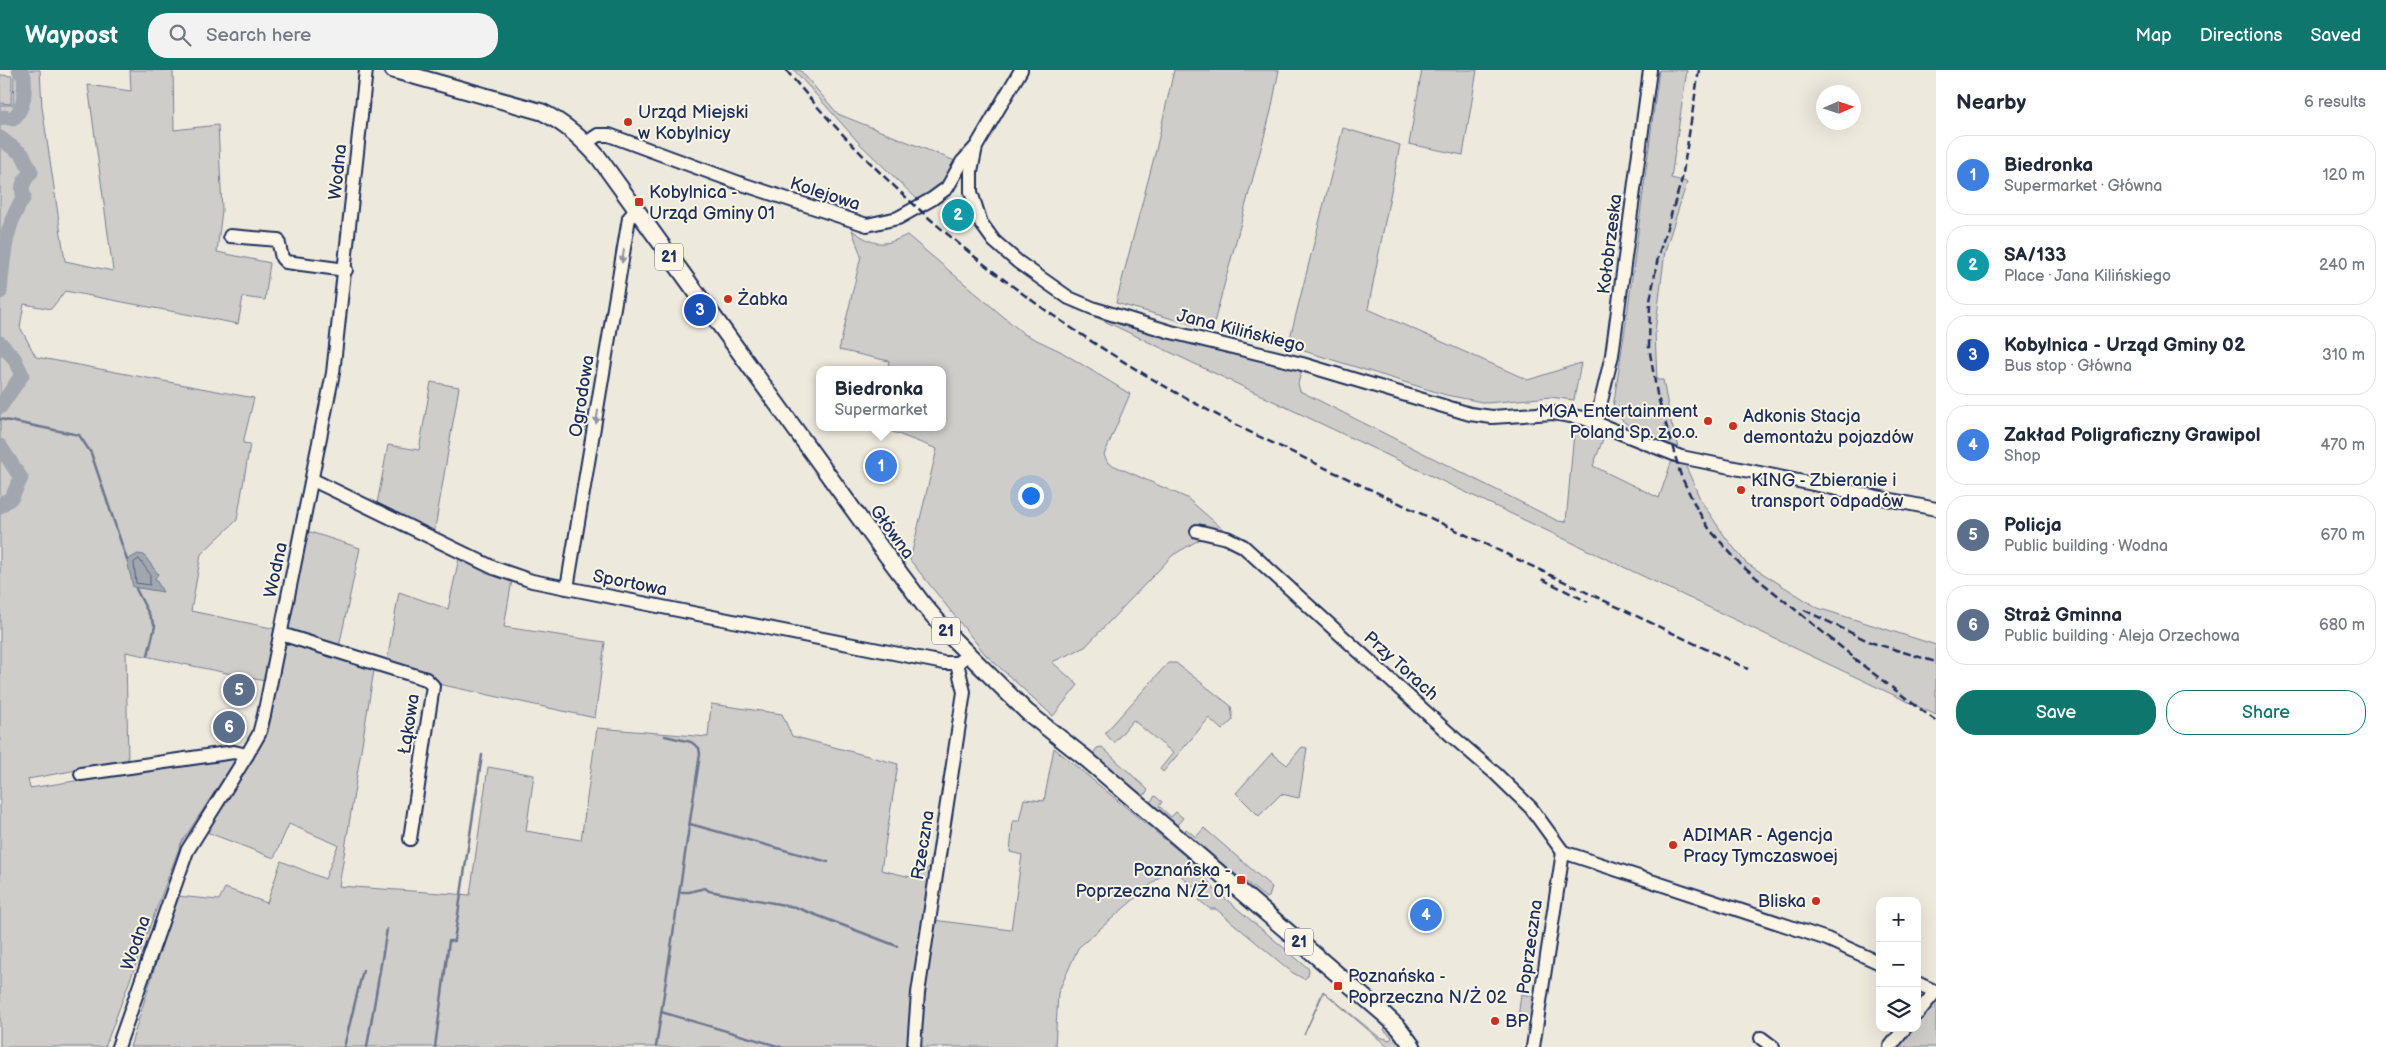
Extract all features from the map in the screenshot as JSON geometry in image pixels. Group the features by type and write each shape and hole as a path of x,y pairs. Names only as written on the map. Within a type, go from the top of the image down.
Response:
{"main road":[{"name":"21","path":"394,70 510,101 542,112 559,120 586,143"},
{"name":"Główna","path":"586,143 963,659 1187,846 1385,1016 1411,1043"},
{"name":"21","path":"1411,1043 1422,1047"}],"street":[{"name":"Wodna","path":"118,1047 187,851 247,756 262,724 313,480 333,373 346,270 366,70"},
{"path":"976,147 1021,70"},
{"name":"Kołobrzeska","path":"1596,422 1613,346 1650,70"},
{"name":"Kolejowa","path":"586,143 598,135 609,135 779,197 867,225 898,218 937,196 947,188 962,162 976,147"},
{"name":"Jana Kilińskiego","path":"976,147 971,171 971,192 977,213 987,231 1001,248 1018,262 1082,304 1171,332 1302,364 1470,414 1492,417 1553,413 1596,422 1643,444 1681,457 1936,509"},
{"name":"Ogrodowa","path":"567,588 630,218 636,210"},
{"path":"230,236 278,240 282,258 289,263 346,270"},
{"name":"Sportowa","path":"313,480 494,568 532,581 944,663 963,659"},
{"name":"Przy Torach","path":"1197,531 1227,538 1243,546 1496,774 1531,808 1563,852"},
{"name":"Łąkowa","path":"281,634 426,679 433,686 410,839"},
{"name":"Rzeczna","path":"914,1047 920,983 964,692 963,659"},
{"path":"81,774 234,752 247,756"},
{"path":"1563,852 1827,939 1876,961"},
{"name":"Poprzeczna","path":"1534,1047 1563,852"},
{"path":"1921,985 1936,992 1921,1009"},
{"path":"1890,1047 1902,1032"},
{"path":"1762,1038 1773,1047"}],"shaded area":[{"path":"12,70 40,70 42,107 65,261 113,271 88,85 131,91 130,70 173,70 174,130 218,125 222,210 217,252 270,263 265,300 243,297 238,324 65,291 51,309 24,304 20,327 36,357 254,398 243,443 250,444 237,520 201,554 191,611 276,629 265,681 126,652 128,764 77,770 28,779 30,788 203,761 234,759 233,764 181,843 105,1047 0,1047 0,105 13,105 14,74"},
{"path":"794,70 800,70 838,114 955,161 940,186 920,202 859,143"},
{"path":"1174,70 1279,70 1271,111 1212,330 1116,303 1156,150"},
{"path":"1422,70 1477,70 1463,155 1409,144"},
{"path":"1659,70 1687,70 1671,178 1687,182 1665,251 1655,332 1657,380 1663,380 1671,422 1679,447 1651,437 1632,427 1623,421 1613,407 1627,316"},
{"path":"0,75 12,76 11,104 0,103"},
{"path":"1343,128 1400,145 1368,309 1528,380 1581,363 1574,400 1550,397 1487,403 1446,395 1288,346"},
{"path":"852,230 866,239 879,243 891,242 907,235 1024,334 1060,351 1130,394 1104,455 1108,463 1187,498 1226,532 1202,538 1173,555 1085,647 1052,662 1078,685 1053,716 985,654 910,560 937,449 890,431 946,431 946,366 888,366 889,361 839,350 861,256"},
{"path":"1081,310 1308,371 1301,372 1298,384 1300,391 1558,521 1566,522 1575,421 1606,431 1593,466 1659,498 1672,460 1684,462 1701,501 1726,538 1746,563 1818,608 1936,645 1936,715"},
{"path":"431,382 459,387 434,534 377,504 388,445 419,450"},
{"path":"307,531 360,548 339,647 387,661 399,592 448,609 459,558 488,572 512,580 504,627 605,642 595,718 374,670 339,886 470,895 488,767 534,775 526,831 581,840 597,728 708,737 711,704 782,714 792,736 898,764 881,870 915,878 933,864 907,1047 130,1047 177,896 219,900 225,888 267,903 281,861 325,879 338,845 289,824 274,858 204,831 268,733"},
{"path":"1168,663 1176,663 1231,706 1233,720 1222,730 1209,718 1163,772 1160,769 1173,753 1133,720 1114,743 1105,733"},
{"path":"1102,747 1148,790 1143,797 1092,755 1097,748"},
{"path":"1302,747 1307,748 1299,798 1281,794 1259,816 1236,793 1272,753 1287,765"},
{"path":"1054,748 1197,866 1215,890 1309,969 1308,976 1304,979 1293,973 1216,909 1210,909 1199,900 1203,895 1171,867 1078,948 1058,993 1055,1047 919,1047 933,920 1011,930 1022,855 1010,852 1013,821 1019,821 1024,799 1044,801"},
{"path":"1155,796 1162,802 1159,806 1171,817 1176,812 1183,818 1177,825 1149,804"},
{"path":"1204,828 1272,887 1269,897 1266,898 1184,834 1186,829 1196,837"},
{"path":"1323,991 1379,1037 1390,1040 1392,1037 1384,1030 1386,1027 1392,1027 1404,1047 1388,1047 1324,992 1304,1035"},
{"path":"1521,994 1536,997 1531,1020 1522,1022 1518,1018"},
{"path":"1933,1003 1936,1004 1936,1047 1895,1047 1908,1032 1921,1032 1921,1016"}],"water":[{"path":"138,554 144,555 158,574 155,578 163,592 133,587 127,560"}],"waterway":[{"path":"0,118 13,119 22,104 24,76 19,70"},
{"path":"0,138 23,155 31,172 23,184 24,197 9,230 0,292"},
{"path":"0,343 14,358 22,375 0,407"},
{"path":"0,419 79,435 91,453 127,560"},
{"path":"0,446 21,478 12,497 0,506"},
{"path":"136,589 155,626 148,655"},
{"path":"656,1047 700,754 699,748 691,742 665,736"},
{"path":"435,1047 449,941 454,941 482,755"},
{"path":"690,824 828,862"},
{"path":"680,892 705,888 709,891 795,907 897,946"},
{"path":"367,1047 387,929"},
{"path":"344,1047 363,970"},
{"path":"661,1012 781,1047"}],"railway":[{"path":"786,70 836,128 889,181 945,232 1002,278 1063,322 1125,363 1191,401 1258,436 1748,669"},
{"path":"1699,70 1682,179 1658,257 1650,301 1649,347 1657,394 1681,476 1697,509 1710,530 1742,566 1858,661"},
{"path":"1542,579 1588,602"},
{"path":"1804,610 1870,642 1936,662"},
{"path":"1853,658 1936,721"}],"place":[{"name":"Urząd Miejski w Kobylnicy","path":"628,122"},
{"name":"Kobylnica - Urząd Gminy 01","path":"639,202"},
{"name":"SA/133","path":"958,215"},
{"name":"Żabka","path":"728,299"},
{"name":"Kobylnica - Urząd Gminy 02","path":"700,310"},
{"name":"MGA Entertainment Poland Sp. z o.o.","path":"1708,421"},
{"name":"Adkonis Stacja demontażu pojazdów","path":"1733,426"},
{"name":"Biedronka","path":"881,466"},
{"name":"KING - Zbieranie i transport odpadów","path":"1741,490"},
{"name":"Policja","path":"239,690"},
{"name":"Straż Gminna","path":"229,727"},
{"name":"ADIMAR - Agencja Pracy Tymczaswoej","path":"1673,845"},
{"name":"Poznańska - Poprzeczna N/Ż 01","path":"1241,880"},
{"name":"Bliska","path":"1816,901"},
{"name":"Zakład Poligraficzny Grawipol","path":"1426,915"},
{"name":"Poznańska - Poprzeczna N/Ż 02","path":"1338,986"},
{"name":"BP","path":"1495,1021"}]}
